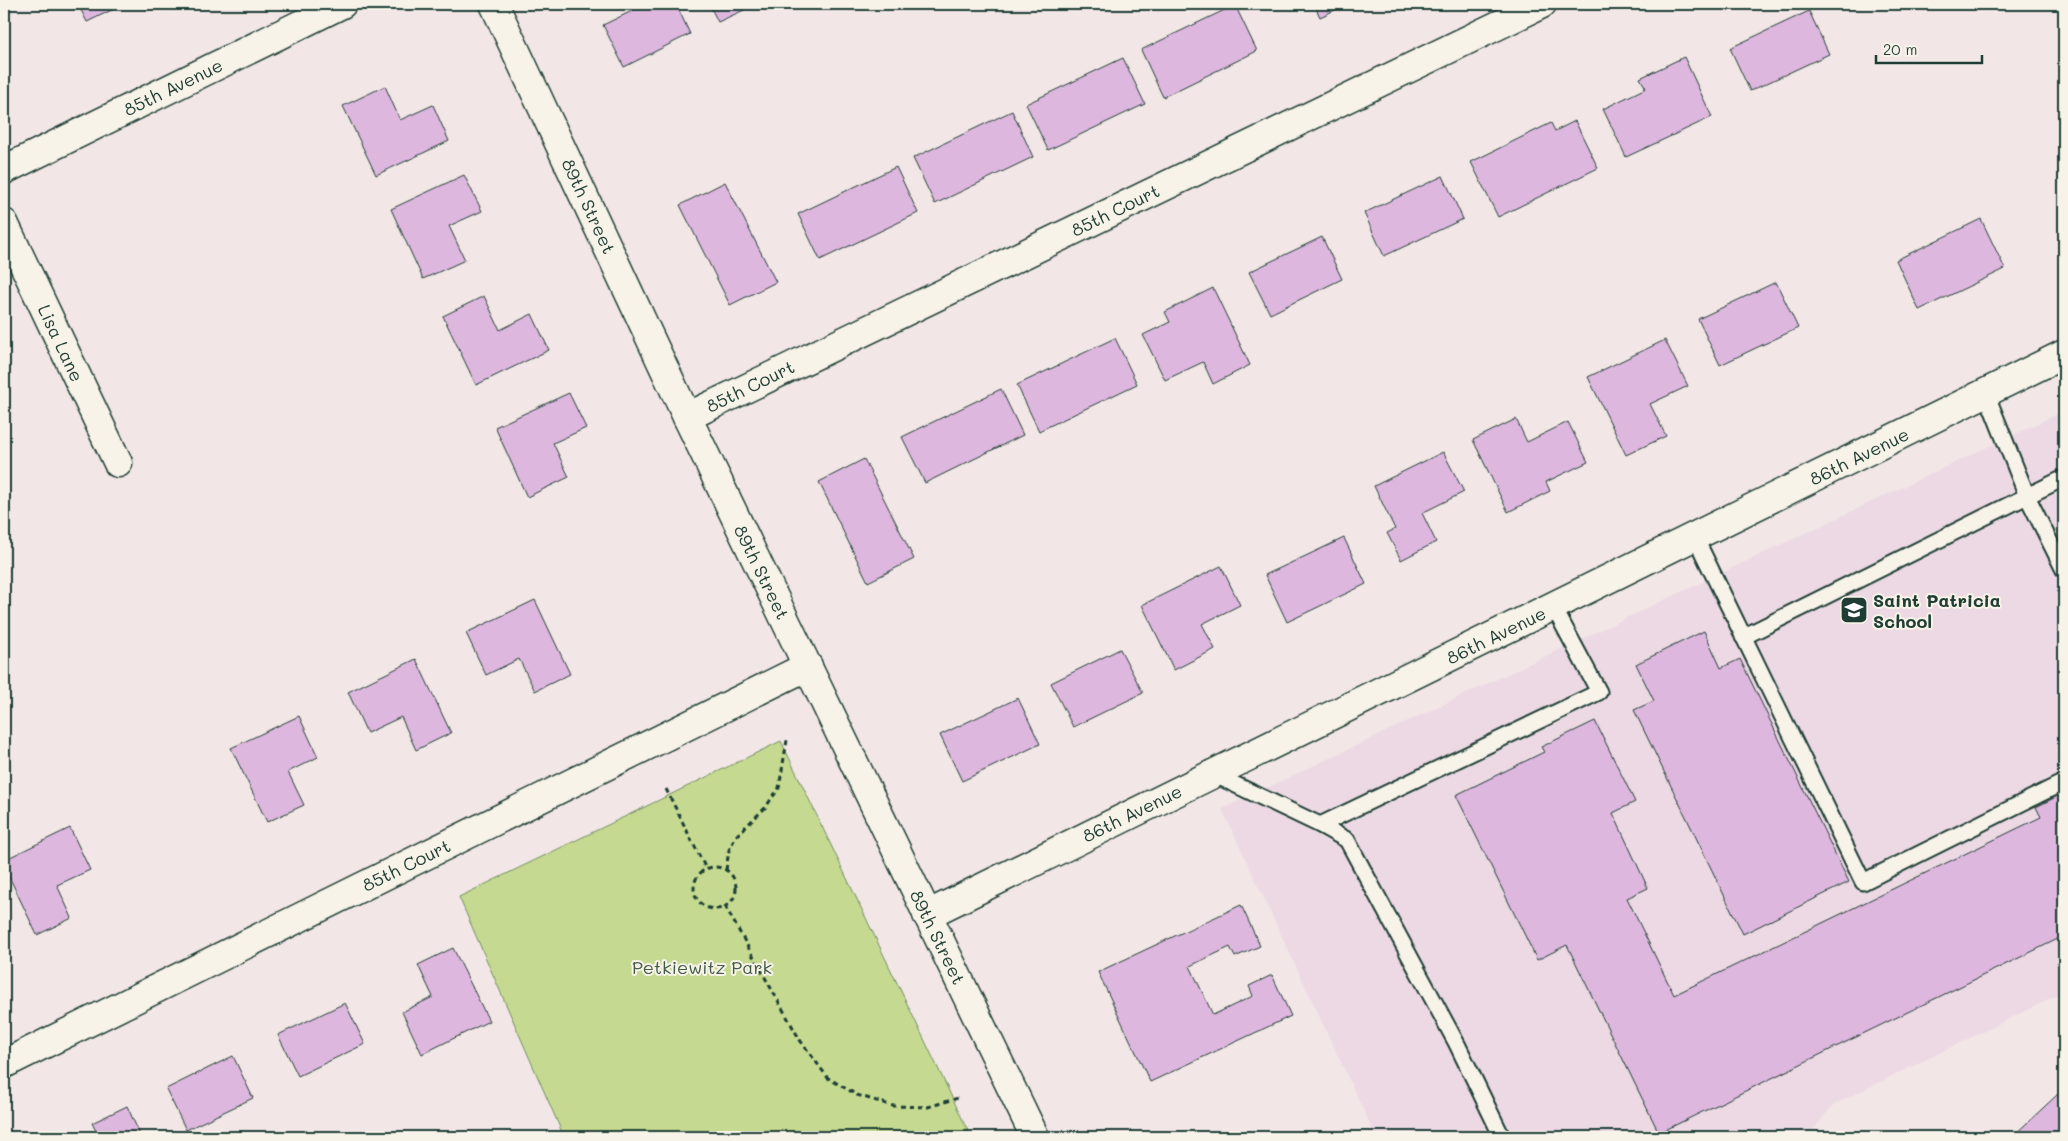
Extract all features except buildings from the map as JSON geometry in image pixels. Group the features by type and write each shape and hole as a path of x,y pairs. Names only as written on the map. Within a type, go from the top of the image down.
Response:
{"street":[{"name":"85th Avenue","path":"4,170 342,4"},
{"name":"89th Street","path":"494,4 687,416 1036,1137"},
{"name":"85th Court","path":"687,416 1542,4"},
{"name":"Lisa Lane","path":"4,223 118,463"},
{"name":"86th Avenue","path":"927,914 2064,354"},
{"name":"85th Court","path":"4,1064 808,666"}],"lane":[{"path":"1986,393 2028,496 2064,570"},
{"path":"1743,637 2064,478"},
{"path":"1695,536 1863,882 2064,782"},
{"path":"1320,825 1599,692 1553,606"},
{"path":"1213,774 1320,825 1347,840 1457,1044 1502,1137"}],"path":[{"path":"726,870 730,850 736,836 766,808 779,788 788,740"},
{"path":"666,788 706,869"},
{"path":"713,867 726,870 732,875 736,888 731,902 725,906 711,909 699,902 694,883 701,872 706,869 713,867"},
{"path":"725,906 800,1040 828,1078 857,1095 892,1106 928,1107 958,1098"}],"shaded area":[{"name":"Saint Patricia School","path":"2064,411 2064,992 1833,1105 1807,1137 1376,1137 1222,809"}],"green space":[{"name":"Petkiewitz Park","path":"781,741 971,1137 564,1137 459,897"}],"place":[{"name":"Saint Patricia School","path":"1854,610"}]}
